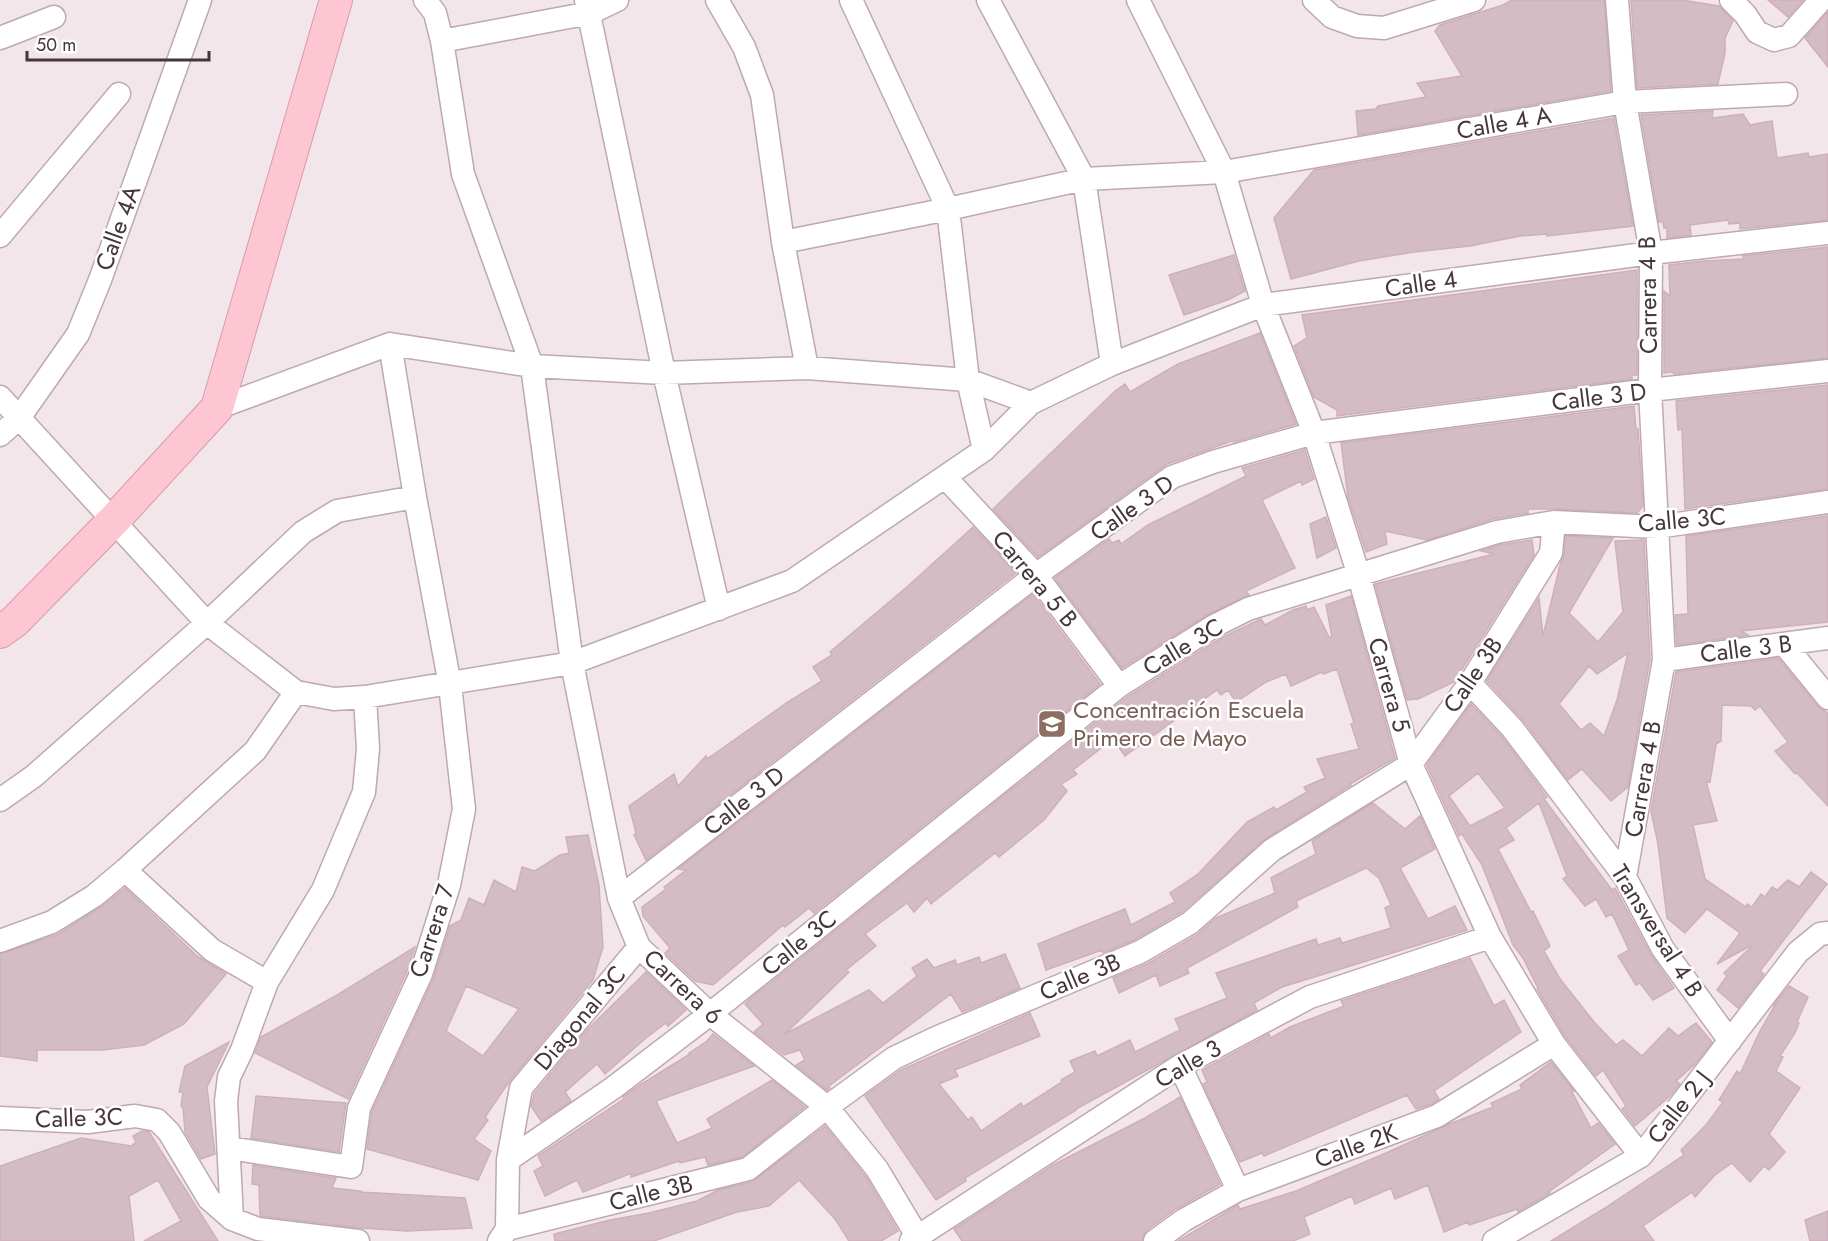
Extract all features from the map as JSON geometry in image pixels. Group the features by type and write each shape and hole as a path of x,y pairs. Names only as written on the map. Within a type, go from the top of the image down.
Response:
{"street":[{"name":"Calle 4A","path":"0,435 19,418 78,334 100,280 200,0"},
{"path":"0,632 14,622 114,520 217,408 336,0"},
{"name":"Carrera 6","path":"425,0 435,13 442,41 463,174 532,366 573,663 619,898 639,948 710,1014 827,1107 877,1169 916,1239"},
{"path":"442,41 617,0"},
{"path":"717,0 744,47 762,95 783,242 807,368"},
{"path":"852,0 948,209 968,380 984,450"},
{"path":"988,0 1084,179 1112,364"},
{"name":"Carrera 5","path":"1138,0 1224,172 1263,305 1314,433 1359,576 1411,764 1490,937 1554,1044 1641,1156"},
{"path":"1314,0 1332,17 1358,26 1384,28 1474,0"},
{"name":"Carrera 4 B","path":"1617,0 1624,102 1651,253 1650,390 1664,660 1625,877"},
{"path":"1731,0 1745,14 1757,32 1774,40 1789,36 1821,0"},
{"path":"588,6 664,373 718,609"},
{"path":"0,38 54,17"},
{"path":"0,236 119,94"},
{"name":"Calle 4 A","path":"783,242 1084,179 1224,172 1624,102 1786,94"},
{"name":"Calle 4","path":"296,692 333,699 365,697 573,663 792,581 984,450 1031,403 1112,364 1263,305 1651,253 1828,233"},
{"path":"217,408 390,344 532,366 664,373 807,368 968,380 1031,403"},
{"name":"Carrera 7","path":"229,1148 351,1167 359,1108 421,974 448,885 464,809 450,684 415,497 390,344"},
{"name":"Calle 3 D","path":"619,898 1036,575 1172,477 1213,462 1314,433 1650,390 1828,371"},
{"path":"0,397 207,623 296,692 255,751 125,870 94,896 52,922 0,941"},
{"name":"Carrera 5 B","path":"945,477 1036,575 1119,686"},
{"path":"0,800 34,776 207,623 303,532 337,511 415,497"},
{"name":"Calle 3C","path":"508,1160 613,1088 710,1014 1119,686 1214,627 1248,609 1497,532 1554,522 1657,527 1828,502"},
{"name":"Calle 3B","path":"503,1235 748,1169 894,1058 1140,952 1190,923 1272,850 1411,764 1470,683 1551,553 1554,522"},
{"name":"Calle 3 B","path":"1664,660 1828,638"},
{"path":"1784,644 1828,698"},
{"name":"Transversal 4 B","path":"1470,683 1512,728 1625,877 1663,949 1730,1041"},
{"path":"358,1241 258,1229 232,1219 226,1101 229,1077 242,1050 267,982 322,890 364,792 368,749 365,697"},
{"path":"125,870 212,950 267,982"},
{"name":"Calle 2 J","path":"1494,1241 1641,1156 1798,952 1820,934 1828,933"},
{"name":"Calle 3","path":"916,1239 1180,1065 1310,997 1490,937"},
{"name":"Diagonal 3C","path":"508,1160 521,1088 639,948"},
{"name":"Calle 2K","path":"1155,1241 1184,1220 1238,1190 1437,1116 1554,1044"},
{"path":"1180,1065 1238,1190"},
{"name":"Calle 3C","path":"0,1118 88,1122 135,1116 157,1120 170,1132 209,1199 232,1219"},
{"path":"503,1235 508,1160"}],"building":[{"path":"1512,0 1604,0 1611,91 1358,135 1356,111 1376,109 1378,106 1426,97 1417,83 1462,76 1435,31 1440,25"},
{"path":"1631,0 1682,0 1719,6 1733,21 1725,38 1725,53 1718,84 1637,88"},
{"path":"1768,0 1803,0 1788,17"},
{"path":"1828,12 1828,67 1805,38"},
{"path":"1713,111 1712,118 1743,114 1750,125 1772,121 1777,158 1808,153 1809,157 1828,154 1828,220 1740,229 1740,223 1729,224 1728,220 1690,225 1691,235 1667,238 1667,228 1664,228 1663,222 1659,222 1641,115"},
{"path":"1614,118 1633,226 1547,236 1546,234 1520,236 1470,246 1414,252 1359,261 1291,279 1274,218 1314,170"},
{"path":"1828,247 1828,358 1674,374 1673,372 1664,373 1664,291 1670,296 1669,265 1744,259 1743,256"},
{"path":"1234,255 1245,291 1230,299 1184,315 1169,275"},
{"path":"1637,270 1637,375 1632,375 1632,379 1337,416 1337,410 1314,397 1294,346 1307,338 1302,315"},
{"path":"1260,333 1296,424 1232,441 1167,464 1038,557 993,509 1125,384 1130,392 1178,364"},
{"path":"1828,385 1828,489 1685,509 1682,429 1678,430 1676,401"},
{"path":"1634,406 1636,429 1638,429 1643,506 1637,513 1528,509 1528,513 1493,519 1427,540 1385,531 1387,544 1366,552 1348,497 1341,443"},
{"path":"1305,450 1314,479 1302,485 1301,481 1262,500 1295,568 1246,591 1249,595 1207,615 1122,668 1055,578 1109,539 1112,543 1119,540 1121,544 1148,525 1246,476 1242,468"},
{"path":"1828,516 1828,622 1741,631 1748,635 1677,645 1675,615 1688,614 1686,536"},
{"path":"1326,517 1336,548 1317,558 1310,524"},
{"path":"973,527 1016,573 646,860 634,835 636,833 629,806 674,774 678,786 706,756 707,759 822,681 813,667 832,655 830,652"},
{"path":"1566,536 1613,538 1569,613 1598,642 1623,612 1615,541 1644,540 1650,659 1628,787 1611,801 1582,769 1568,780 1523,720 1487,681 1539,598 1543,636 1564,555","holes":["1628,653 1617,700 1604,736 1590,723 1581,730 1559,704 1589,666 1597,674"]},
{"path":"1532,540 1534,555 1454,682 1418,699 1407,700 1375,584 1494,554 1481,551 1500,545"},
{"path":"1033,594 1100,684 814,913 809,908 785,927 783,925 713,985 695,981 665,953 670,948 643,916 642,907 686,870 678,869"},
{"path":"1351,596 1395,758 1265,839 1182,912 1134,940 1103,953 1102,950 1046,970 1038,944 1125,909 1131,925 1175,902 1170,893 1198,874 1247,822 1274,807 1276,810 1307,792 1304,787 1325,778 1317,759 1359,749 1351,724 1354,723 1337,669 1323,674 1322,672 1291,686 1286,674 1266,682 1236,702 1228,690 1221,695 1217,690 1125,756 1113,739 1073,770 1077,774 1061,784 1067,791 1044,820 999,857 995,853 931,904 927,898 914,912 907,903 865,934 876,946 846,970 849,972 785,1034 869,990 883,1003 917,976 912,968 927,959 934,968 955,960 957,965 979,957 981,963 1005,954 1020,988 962,1012 951,994 829,1086 827,1090 796,1065 805,1060 800,1050 784,1055 754,1032 763,1024 745,1004 750,999 1127,697 1221,638 1261,619 1265,625 1293,610 1306,606 1307,610 1314,607 1329,637 1332,637 1326,605"},
{"path":"1778,658 1818,707 1828,713 1828,806 1775,751 1788,742 1760,706 1755,710 1751,706 1722,705 1721,741 1716,744 1710,782 1706,781 1717,821 1693,825 1705,879 1746,907 1747,904 1752,907 1761,894 1765,897 1772,887 1777,890 1788,880 1799,887 1811,872 1827,884 1760,971 1764,974 1738,1008 1717,990 1727,976 1724,973 1751,947 1717,964 1740,933 1707,909 1685,933 1667,918 1658,844 1651,811 1676,672"},
{"path":"1471,704 1502,737 1547,797 1544,799 1612,890 1615,888 1651,955 1674,988 1653,1000 1640,983 1636,985 1618,956 1629,950 1612,914 1606,917 1596,899 1585,906 1563,879 1567,876 1539,803 1506,828 1514,840 1498,849 1550,946 1544,951 1560,979 1616,1045 1623,1040 1642,1056 1669,1028 1678,1036 1696,1023 1712,1042 1694,1065 1676,1081 1680,1084 1669,1097 1635,1126 1622,1109 1626,1106 1603,1070 1596,1076 1565,1036 1537,989 1523,958 1513,945 1482,865 1462,834 1459,836 1427,765","holes":["1478,773 1505,808 1470,826 1449,796"]},
{"path":"1373,803 1405,829 1420,816 1435,849 1400,868 1428,919 1455,906 1467,930 1282,987 1254,1003 1257,1010 1076,1109 965,1178 966,1181 936,1200 865,1096 901,1070 1030,1013 1040,1036 955,1070 958,1076 939,1084 968,1120 972,1117 981,1131 1021,1103 1023,1107 1075,1072 1070,1061 1095,1051 1097,1056 1130,1040 1135,1052 1180,1030 1175,1019 1227,998 1216,973 1316,939 1318,945 1340,938 1342,943 1391,928 1385,908 1391,905 1379,878 1366,868 1296,901 1298,907 1187,968 1189,973 1160,986 1156,975 1119,993 1113,978 1147,964 1197,935 1216,918 1275,893 1271,878 1316,854 1312,841"},
{"path":"588,835 599,885 603,947 593,980 511,1079 485,1117 488,1120 474,1139 491,1151 478,1180 367,1149 372,1112 433,980 450,926 461,920 469,898 484,905 494,880 516,892 522,867 535,871 560,855 569,853 566,837","holes":["466,986 519,1009 483,1056 446,1031"]},
{"path":"125,888 197,956 226,974 184,1024 144,1045 103,1050 37,1050 37,1061 0,1056 0,954 59,934 101,907"},
{"path":"415,947 408,969 348,1099 255,1053 261,1037 339,994"},
{"path":"1470,958 1494,1006 1504,1000 1521,1032 1434,1091 1439,1099 1431,1104 1416,1109 1407,1095 1264,1156 1262,1153 1240,1162 1203,1084 1207,1082 1202,1070 1269,1034 1271,1038 1290,1027 1344,1006 1341,1001"},
{"path":"646,972 686,1010 668,1026 666,1023 646,1038 605,1074 597,1064 565,1092 571,1101 541,1121 531,1106 534,1094 587,1030"},
{"path":"1789,986 1808,997 1797,1022 1799,1023 1795,1033 1780,1056 1783,1057 1776,1071 1800,1088 1769,1134 1785,1152 1769,1170 1764,1166 1750,1182 1732,1163 1715,1175 1695,1197 1692,1192 1643,1226 1654,1241 1551,1241 1684,1155 1681,1150 1706,1125 1723,1102 1719,1100 1737,1071 1740,1074 1775,1005 1773,1006"},
{"path":"713,1034 754,1066 656,1101 677,1143 712,1128 707,1119 772,1080 805,1107 742,1157 708,1165 705,1157 680,1163 679,1161 631,1177 632,1173 583,1192 577,1180 545,1196 534,1171 543,1166 538,1156 624,1099 623,1097 640,1085 690,1054"},
{"path":"229,1042 207,1087 215,1154 201,1159 185,1132 181,1106 183,1092 179,1092 185,1066"},
{"path":"1551,1062 1574,1091 1572,1092 1591,1128 1598,1123 1615,1144 1550,1193 1518,1212 1517,1209 1469,1225 1468,1222 1444,1232 1428,1185 1395,1199 1391,1188 1355,1204 1352,1196 1304,1217 1310,1234 1293,1241 1178,1241 1238,1205 1240,1209 1296,1191 1493,1107 1491,1103 1522,1089 1520,1085"},
{"path":"256,1096 346,1103 339,1152 251,1138"},
{"path":"1180,1097 1220,1184 1176,1209 1147,1230 1142,1241 962,1241 954,1229 1053,1165 1145,1118"},
{"path":"825,1126 866,1177 898,1231 881,1241 849,1241 835,1219 799,1180 769,1206 737,1212 654,1241 555,1241 554,1234 697,1201 718,1190 752,1182"},
{"path":"142,1131 149,1132 218,1241 144,1241 181,1221 158,1180 129,1196 134,1241 0,1241 0,1166 81,1138 131,1146 136,1142 133,1136"},
{"path":"253,1165 336,1178 332,1188 360,1192 465,1198 472,1228 407,1231 261,1216 259,1185 252,1184"},
{"path":"1828,1211 1828,1241 1810,1241 1805,1220"}],"place":[{"name":"Concentración Escuela Primero de Mayo","path":"1052,724"}]}
